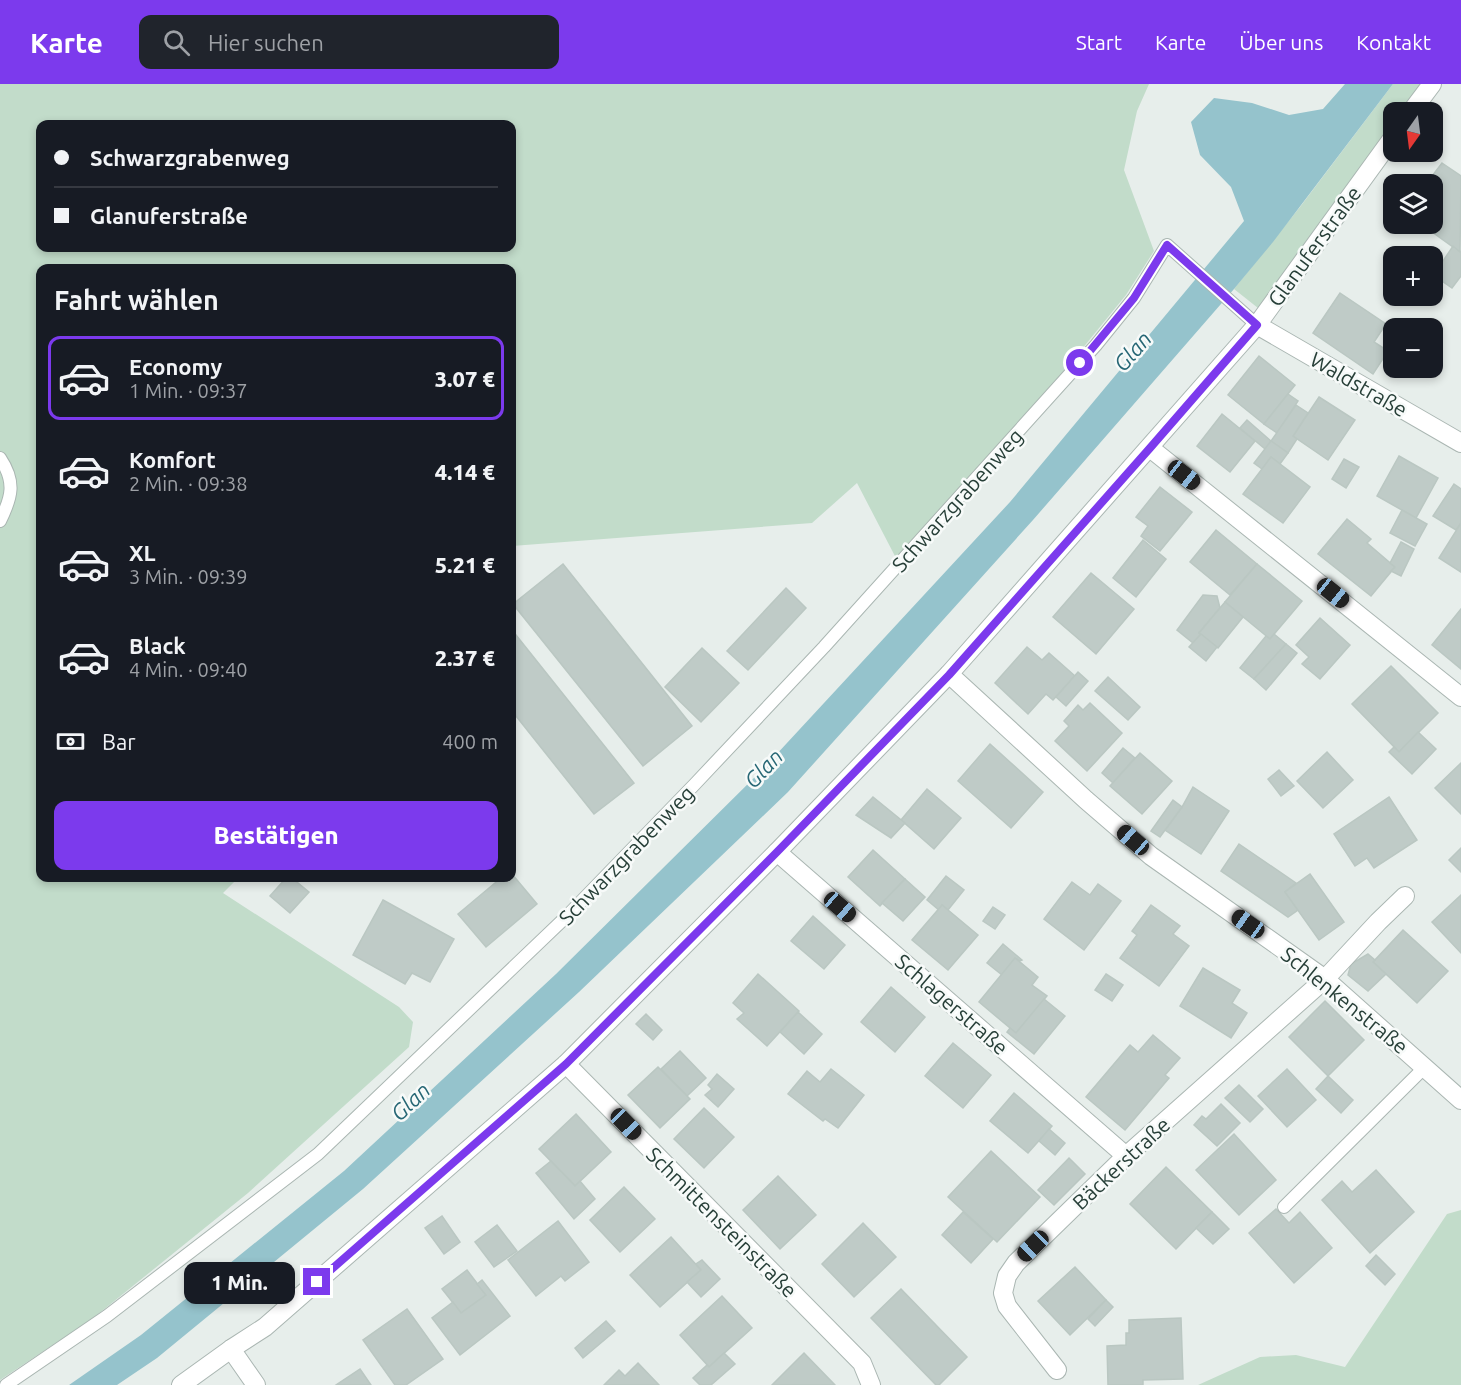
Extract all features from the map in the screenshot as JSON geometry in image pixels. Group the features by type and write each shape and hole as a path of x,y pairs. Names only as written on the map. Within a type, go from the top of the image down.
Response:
{"street":[{"path":"1418,102 1432,84"},
{"name":"Glanuferstraße","path":"181,1385 265,1327 566,1064 777,852 949,675 1257,325 1383,151"},
{"name":"Waldstraße","path":"1257,325 1461,443"},
{"path":"1150,448 1461,697"},
{"name":"Schlenkenstraße","path":"949,675 1151,856 1325,979 1461,1100"},
{"name":"Schlagerstraße","path":"777,852 1126,1156"},
{"name":"Bäckerstraße","path":"1057,1370 1006,1306 1003,1293 1007,1276 1016,1263 1126,1156 1325,979 1405,896"},
{"name":"Schmittensteinstraße","path":"566,1064 862,1363 871,1385"},
{"path":"231,1349 256,1385"}],"lane":[{"name":"Schwarzgrabenweg","path":"6,1385 107,1316 318,1154 567,916 694,786 824,647 1088,354 1134,298 1167,245 1257,325"},
{"path":"0,458 6,467 11,491 9,505 0,521"},
{"path":"1284,1207 1425,1067"}],"green space":[{"path":"0,84 1149,84 1137,111 1124,170 1154,251 1126,295 1042,398 897,560 857,483 812,523 516,546 516,264 36,264 36,882 234,882 223,893 399,1007 413,1022 409,1047 248,1193 92,1319 0,1380"},
{"path":"1393,84 1421,84 1408,102 1383,102 1383,136 1258,308 1234,289 1300,207"},
{"path":"1461,1210 1461,1385 1198,1385 1260,1357 1296,1355 1345,1367 1447,1214"}],"water":[{"path":"1345,84 1393,84 1273,242 1234,289 1033,520 788,792 579,992 363,1189 157,1358 117,1385 69,1385 141,1335 344,1171 556,974 762,770 1010,502 1244,221 1231,187 1200,155 1191,122 1214,98 1252,103 1289,115 1323,109"}],"building":[{"path":"1442,163 1461,176 1460,252 1435,234 1443,234 1443,174 1434,174"},
{"path":"1453,246 1461,251 1461,276 1452,288 1443,282 1443,261"},
{"path":"1340,293 1383,322 1383,328 1374,342 1383,348 1383,359 1373,374 1313,333"},
{"path":"1259,356 1295,385 1264,424 1228,395"},
{"path":"1288,394 1298,401 1277,433 1264,424"},
{"path":"1319,397 1355,420 1328,460 1293,436"},
{"path":"1296,405 1308,413 1293,436 1297,439 1288,453 1271,441"},
{"path":"1222,414 1255,441 1230,472 1197,446"},
{"path":"1247,420 1271,441 1265,449 1240,428"},
{"path":"1271,441 1288,453 1280,464 1271,457 1262,469 1254,463"},
{"path":"1399,456 1438,478 1416,518 1377,496"},
{"path":"1271,457 1310,487 1283,523 1243,494"},
{"path":"1344,459 1359,467 1346,488 1332,479"},
{"path":"1454,484 1461,489 1461,523 1456,530 1433,516"},
{"path":"1160,487 1192,512 1160,551 1141,536 1148,526 1136,517"},
{"path":"1402,510 1427,524 1415,546 1390,533"},
{"path":"1347,519 1371,539 1367,543 1395,567 1371,596 1318,554"},
{"path":"1461,523 1461,572 1439,558"},
{"path":"1216,530 1257,564 1230,595 1190,562"},
{"path":"1143,540 1166,559 1136,597 1113,578"},
{"path":"1401,542 1414,549 1401,576 1391,571 1395,567 1390,563"},
{"path":"563,564 692,726 643,766 516,608 516,602"},
{"path":"1257,564 1302,601 1270,639 1225,602"},
{"path":"1091,573 1134,609 1096,654 1053,617"},
{"path":"786,588 806,608 748,670 727,651"},
{"path":"1203,595 1217,596 1220,608 1193,643 1177,630"},
{"path":"1225,602 1243,617 1218,648 1199,633"},
{"path":"1461,609 1461,669 1432,645"},
{"path":"1320,618 1350,645 1320,679 1302,664 1309,657 1296,645"},
{"path":"1201,634 1217,647 1206,661 1189,647"},
{"path":"1274,634 1286,644 1254,679 1240,668 1266,636 1270,639"},
{"path":"516,635 634,783 594,814 516,716"},
{"path":"1286,644 1297,653 1266,690 1254,679"},
{"path":"1027,647 1042,660 1049,653 1075,676 1053,700 1046,694 1028,714 995,683"},
{"path":"702,648 739,683 701,722 665,687"},
{"path":"1391,666 1438,713 1399,752 1352,704"},
{"path":"1078,672 1088,681 1066,706 1056,697"},
{"path":"1108,677 1140,707 1128,720 1095,691"},
{"path":"1090,703 1122,733 1087,771 1055,741 1069,726 1064,721 1078,705 1083,710"},
{"path":"1418,732 1436,749 1412,774 1389,752 1394,747 1399,752"},
{"path":"990,744 1043,792 1011,828 958,781"},
{"path":"1123,748 1135,758 1113,783 1102,773"},
{"path":"1327,752 1353,780 1323,808 1297,781"},
{"path":"1140,753 1172,781 1142,814 1110,786"},
{"path":"1461,763 1461,814 1435,788"},
{"path":"1279,770 1294,786 1281,796 1268,779"},
{"path":"1193,787 1229,811 1201,854 1165,830"},
{"path":"927,789 961,818 934,849 901,820"},
{"path":"873,797 905,823 891,838 856,815"},
{"path":"1389,797 1417,840 1374,868 1367,858 1355,866 1334,834"},
{"path":"1173,800 1182,807 1160,837 1151,831"},
{"path":"1239,844 1296,883 1285,892 1298,910 1288,917 1221,871"},
{"path":"1461,848 1461,872 1449,860"},
{"path":"873,850 905,879 880,906 848,877"},
{"path":"1310,874 1344,922 1319,940 1285,892"},
{"path":"946,876 964,890 948,910 942,905 939,910 927,900"},
{"path":"516,879 537,904 486,947 458,914 496,882 516,882"},
{"path":"905,879 925,897 903,921 882,903"},
{"path":"282,882 297,882 309,892 290,913 270,896"},
{"path":"1072,882 1090,895 1098,884 1121,901 1084,950 1044,919"},
{"path":"1461,895 1461,953 1432,922"},
{"path":"383,900 454,939 430,982 412,973 405,984 353,955"},
{"path":"942,905 978,935 948,970 912,940"},
{"path":"1151,905 1180,926 1173,934 1189,946 1159,986 1120,958 1137,935 1132,931"},
{"path":"993,907 1005,915 995,929 983,921"},
{"path":"813,916 845,945 824,969 791,941"},
{"path":"1403,930 1448,971 1417,1003 1373,962"},
{"path":"1003,944 1022,960 1015,958 1002,975 987,963"},
{"path":"1368,954 1386,974 1368,991 1348,975 1351,964"},
{"path":"1015,958 1038,977 1032,985 1047,996 1016,1033 979,1002"},
{"path":"1203,968 1240,990 1232,1003 1247,1013 1231,1038 1180,1006"},
{"path":"758,974 799,1011 767,1046 737,1019 744,1013 733,1003"},
{"path":"1106,974 1123,985 1112,1001 1095,990"},
{"path":"891,987 925,1017 895,1052 861,1022"},
{"path":"1044,999 1065,1016 1034,1054 1007,1032 1010,1028 1016,1033"},
{"path":"1325,1001 1364,1040 1328,1076 1289,1037"},
{"path":"798,1012 822,1034 804,1054 780,1032"},
{"path":"646,1014 662,1030 653,1040 636,1024"},
{"path":"1153,1035 1180,1058 1165,1075 1169,1078 1125,1130 1086,1097 1130,1045 1138,1052"},
{"path":"953,1043 991,1075 963,1108 925,1076"},
{"path":"680,1051 706,1078 687,1096 661,1069"},
{"path":"658,1067 690,1099 660,1128 628,1095"},
{"path":"831,1069 864,1095 838,1128 825,1119 823,1121 788,1094 807,1071 820,1082"},
{"path":"1287,1069 1316,1100 1287,1127 1258,1096"},
{"path":"717,1074 734,1089 718,1107 705,1095 712,1089 708,1085"},
{"path":"1328,1076 1353,1100 1341,1113 1316,1089"},
{"path":"1239,1085 1263,1109 1250,1122 1225,1098"},
{"path":"1014,1093 1052,1126 1028,1153 990,1121"},
{"path":"1221,1104 1240,1123 1217,1146 1194,1125 1202,1116 1206,1119"},
{"path":"704,1108 734,1137 704,1168 674,1139"},
{"path":"576,1114 611,1152 575,1186 539,1149"},
{"path":"1049,1129 1065,1143 1055,1155 1039,1141"},
{"path":"1234,1134 1276,1180 1239,1215 1196,1170"},
{"path":"991,1151 1040,1197 997,1242 948,1197"},
{"path":"1069,1158 1085,1174 1054,1205 1038,1190"},
{"path":"551,1161 575,1186 580,1181 595,1199 574,1219 536,1173"},
{"path":"1166,1167 1212,1212 1176,1249 1130,1204"},
{"path":"1376,1170 1414,1212 1370,1253 1322,1200 1342,1181 1352,1192"},
{"path":"778,1176 816,1215 780,1249 743,1210"},
{"path":"624,1187 655,1219 620,1252 590,1220"},
{"path":"1276,1209 1289,1223 1300,1212 1332,1248 1294,1283 1249,1233"},
{"path":"963,1212 993,1239 971,1263 942,1235"},
{"path":"1212,1212 1229,1229 1213,1244 1196,1228"},
{"path":"442,1216 460,1242 444,1254 425,1228"},
{"path":"558,1221 589,1262 565,1281 561,1276 536,1296 508,1260"},
{"path":"863,1223 896,1257 854,1297 822,1264"},
{"path":"497,1225 517,1251 494,1267 475,1242"},
{"path":"671,1237 701,1270 660,1307 630,1275"},
{"path":"1376,1255 1395,1274 1385,1285 1366,1266"},
{"path":"702,1260 720,1279 701,1297 687,1282 701,1270 696,1264"},
{"path":"1075,1267 1106,1300 1070,1335 1038,1301"},
{"path":"467,1270 486,1295 461,1313 442,1289"},
{"path":"482,1280 510,1316 460,1355 432,1318 453,1302 461,1313 486,1295 477,1284"},
{"path":"901,1289 967,1357 939,1385 936,1385 871,1318"},
{"path":"722,1296 752,1328 709,1367 680,1335"},
{"path":"1106,1300 1113,1307 1095,1326 1088,1319"},
{"path":"407,1309 443,1359 406,1385 395,1385 363,1340"},
{"path":"1181,1318 1183,1379 1143,1380 1143,1385 1108,1385 1107,1346 1126,1345 1129,1320"},
{"path":"606,1321 615,1331 583,1358 575,1348"},
{"path":"724,1353 735,1364 711,1385 700,1385 693,1378"},
{"path":"804,1353 835,1385 772,1385"},
{"path":"638,1363 659,1385 604,1385 619,1370 625,1376"},
{"path":"360,1369 371,1385 336,1385"}],"route":[{"path":"317,1282 566,1064 777,852 949,675 1257,325 1167,245 1134,298 1080,363"}],"water label":[{"name":"Glan","path":"1132,351"},
{"name":"Glan","path":"763,768"},
{"name":"Glan","path":"410,1101"}]}
